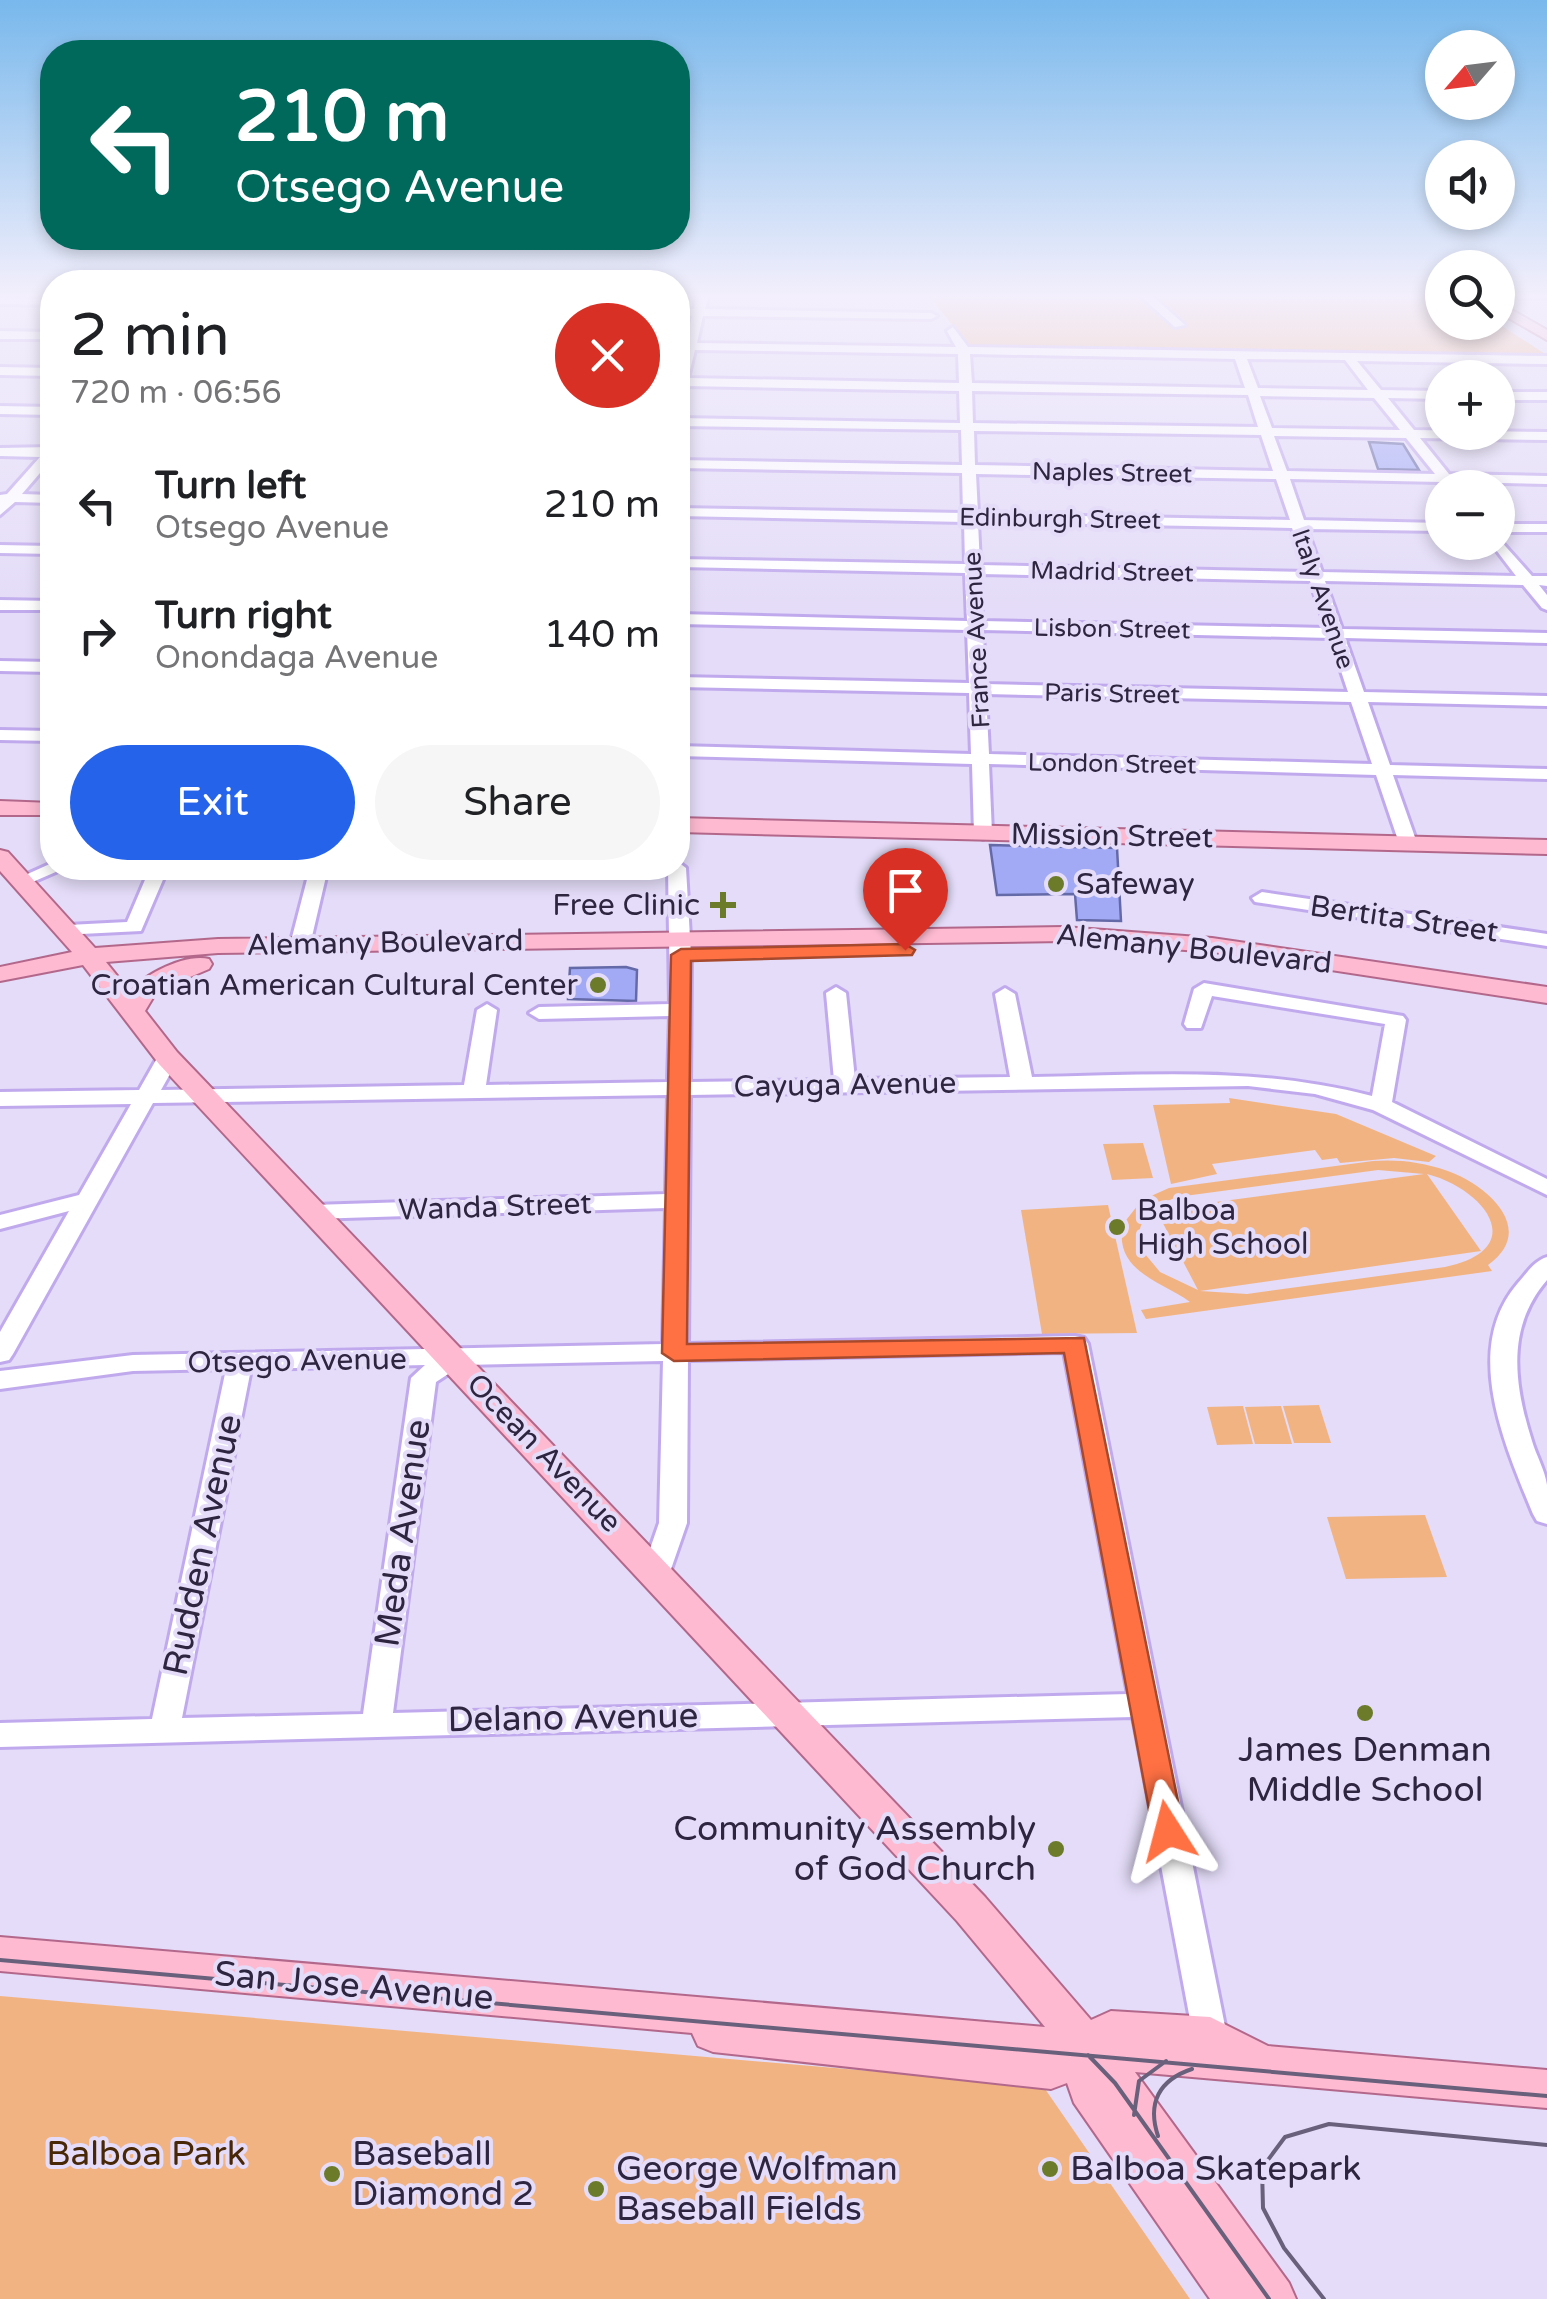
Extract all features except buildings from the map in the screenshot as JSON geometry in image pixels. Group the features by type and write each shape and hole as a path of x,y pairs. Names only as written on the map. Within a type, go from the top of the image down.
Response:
{"main road":[{"path":"0,808 40,810"},
{"name":"Mission Street","path":"690,826 1547,847"},
{"name":"Ocean Avenue","path":"0,857 68,931 168,1058 790,1714 1046,1994 1086,2050 1114,2077 1273,2299"},
{"name":"Alemany Boulevard","path":"0,989 95,965 1064,934 1144,938 1547,995"},
{"name":"Alemany Boulevard","path":"0,974 300,944 1069,948 1178,953 1547,1006"},
{"path":"132,1012 147,986 200,964"},
{"name":"San Jose Avenue","path":"8,1953 684,2015 718,2036 1051,2070 1086,2050 1212,2048 1263,2064 1547,2089"},
{"name":"Ocean Avenue","path":"1086,2050 1089,2090 1237,2299"}],"street":[{"name":"France Avenue","path":"967,401 984,833"},
{"name":"Italy Avenue","path":"1255,401 1408,843"},
{"path":"1384,401 1439,470"},
{"path":"0,410 40,411"},
{"path":"690,422 1547,436"},
{"path":"0,452 40,452"},
{"name":"Naples Street","path":"690,464 1425,482"},
{"path":"4,503 40,465"},
{"name":"Naples Street","path":"1515,481 1547,480"},
{"path":"4,503 40,501"},
{"name":"Edinburgh Street","path":"690,512 1425,526"},
{"path":"1515,528 1547,528"},
{"path":"0,549 40,550"},
{"path":"1511,560 1547,606"},
{"name":"Madrid Street","path":"690,563 1547,580"},
{"path":"0,605 40,606"},
{"name":"Lisbon Street","path":"690,619 1547,638"},
{"path":"0,666 40,668"},
{"name":"Paris Street","path":"690,682 1547,701"},
{"path":"0,735 40,736"},
{"name":"London Street","path":"690,751 1547,774"},
{"path":"21,881 40,874"},
{"path":"68,931 134,927 153,880"},
{"path":"300,944 315,880"},
{"path":"656,1572 673,1523 677,1010 681,948 678,880"},
{"name":"Bertita Street","path":"1262,898 1547,940"},
{"path":"1194,1024 1204,990 1396,1020 1381,1105"},
{"path":"836,993 845,1085"},
{"path":"1005,994 1022,1082"},
{"path":"474,1091 487,1010"},
{"path":"539,1013 677,1010"},
{"path":"0,1354 168,1058"},
{"name":"Cayuga Avenue","path":"0,1099 1248,1080 1316,1088 1381,1105 1547,1188"},
{"path":"0,1222 86,1200"},
{"name":"Wanda Street","path":"313,1212 676,1201"},
{"path":"1547,1265 1508,1319 1500,1372 1512,1428 1547,1514"},
{"name":"Otsego Avenue","path":"0,1380 134,1363 1075,1344 1147,1704"},
{"name":"Meda Avenue","path":"377,1722 424,1378 454,1359"},
{"name":"Rudden Avenue","path":"165,1728 240,1361"},
{"path":"1147,1704 1212,2048"},
{"name":"Delano Avenue","path":"0,1735 1147,1704"}],"green space":[{"path":"1229,1098 1336,1114 1436,1156 1429,1162 1394,1158 1340,1163 1337,1158 1322,1160 1315,1150 1212,1164 1217,1174 1171,1184 1153,1105 1230,1103"},
{"path":"1143,1143 1153,1178 1112,1180 1103,1144"},
{"path":"1373,1161 1409,1162 1445,1170 1476,1185 1501,1209 1508,1237 1502,1251 1488,1265 1492,1271 1146,1319 1141,1310 1190,1302 1132,1264 1122,1240 1123,1224 1142,1200 1169,1188","holes":["1378,1170 1424,1174 1156,1210 1198,1290 1160,1272 1140,1248 1140,1229 1147,1215 1177,1197","1427,1174 1466,1192 1490,1219 1492,1234 1487,1247 1471,1258 1445,1267 1247,1294 1200,1291 1481,1251"]},
{"path":"1108,1205 1137,1333 1042,1334 1021,1210"},
{"path":"1319,1405 1331,1443 1294,1443 1283,1406"},
{"path":"1243,1406 1253,1444 1217,1445 1207,1407"},
{"path":"1281,1406 1292,1444 1255,1444 1245,1407"},
{"path":"1425,1515 1447,1577 1346,1579 1327,1517"},
{"name":"Balboa Park","path":"0,1996 1043,2086 1190,2299 0,2299"}],"tram line":[{"path":"0,1960 1089,2056"},
{"path":"1089,2056 1164,2062"},
{"path":"1089,2056 1135,2111"},
{"path":"1135,2111 1139,2081 1164,2062"},
{"path":"1164,2062 1547,2096"},
{"path":"1158,2136 1154,2113 1159,2094 1171,2079 1192,2069"},
{"path":"1134,2115 1135,2111"},
{"path":"1135,2111 1269,2299"},
{"path":"1324,2299 1284,2248 1263,2208 1262,2168 1285,2137 1329,2124 1547,2145"}],"place":[{"name":"Safeway","path":"1056,884"},
{"name":"Free Clinic","path":"723,905"},
{"name":"Croatian American Cultural Center","path":"598,985"},
{"name":"Balboa High School","path":"1117,1227"},
{"name":"James Denman Middle School","path":"1365,1713"},
{"name":"Community Assembly of God Church","path":"1056,1849"},
{"name":"Balboa Skatepark","path":"1050,2169"},
{"name":"Baseball Diamond 2","path":"332,2174"},
{"name":"George Wolfman Baseball Fields","path":"596,2189"}],"route":[{"path":"905,950 681,955 677,1010 674,1353 1075,1344 1145,1692 1168,1831"}]}
